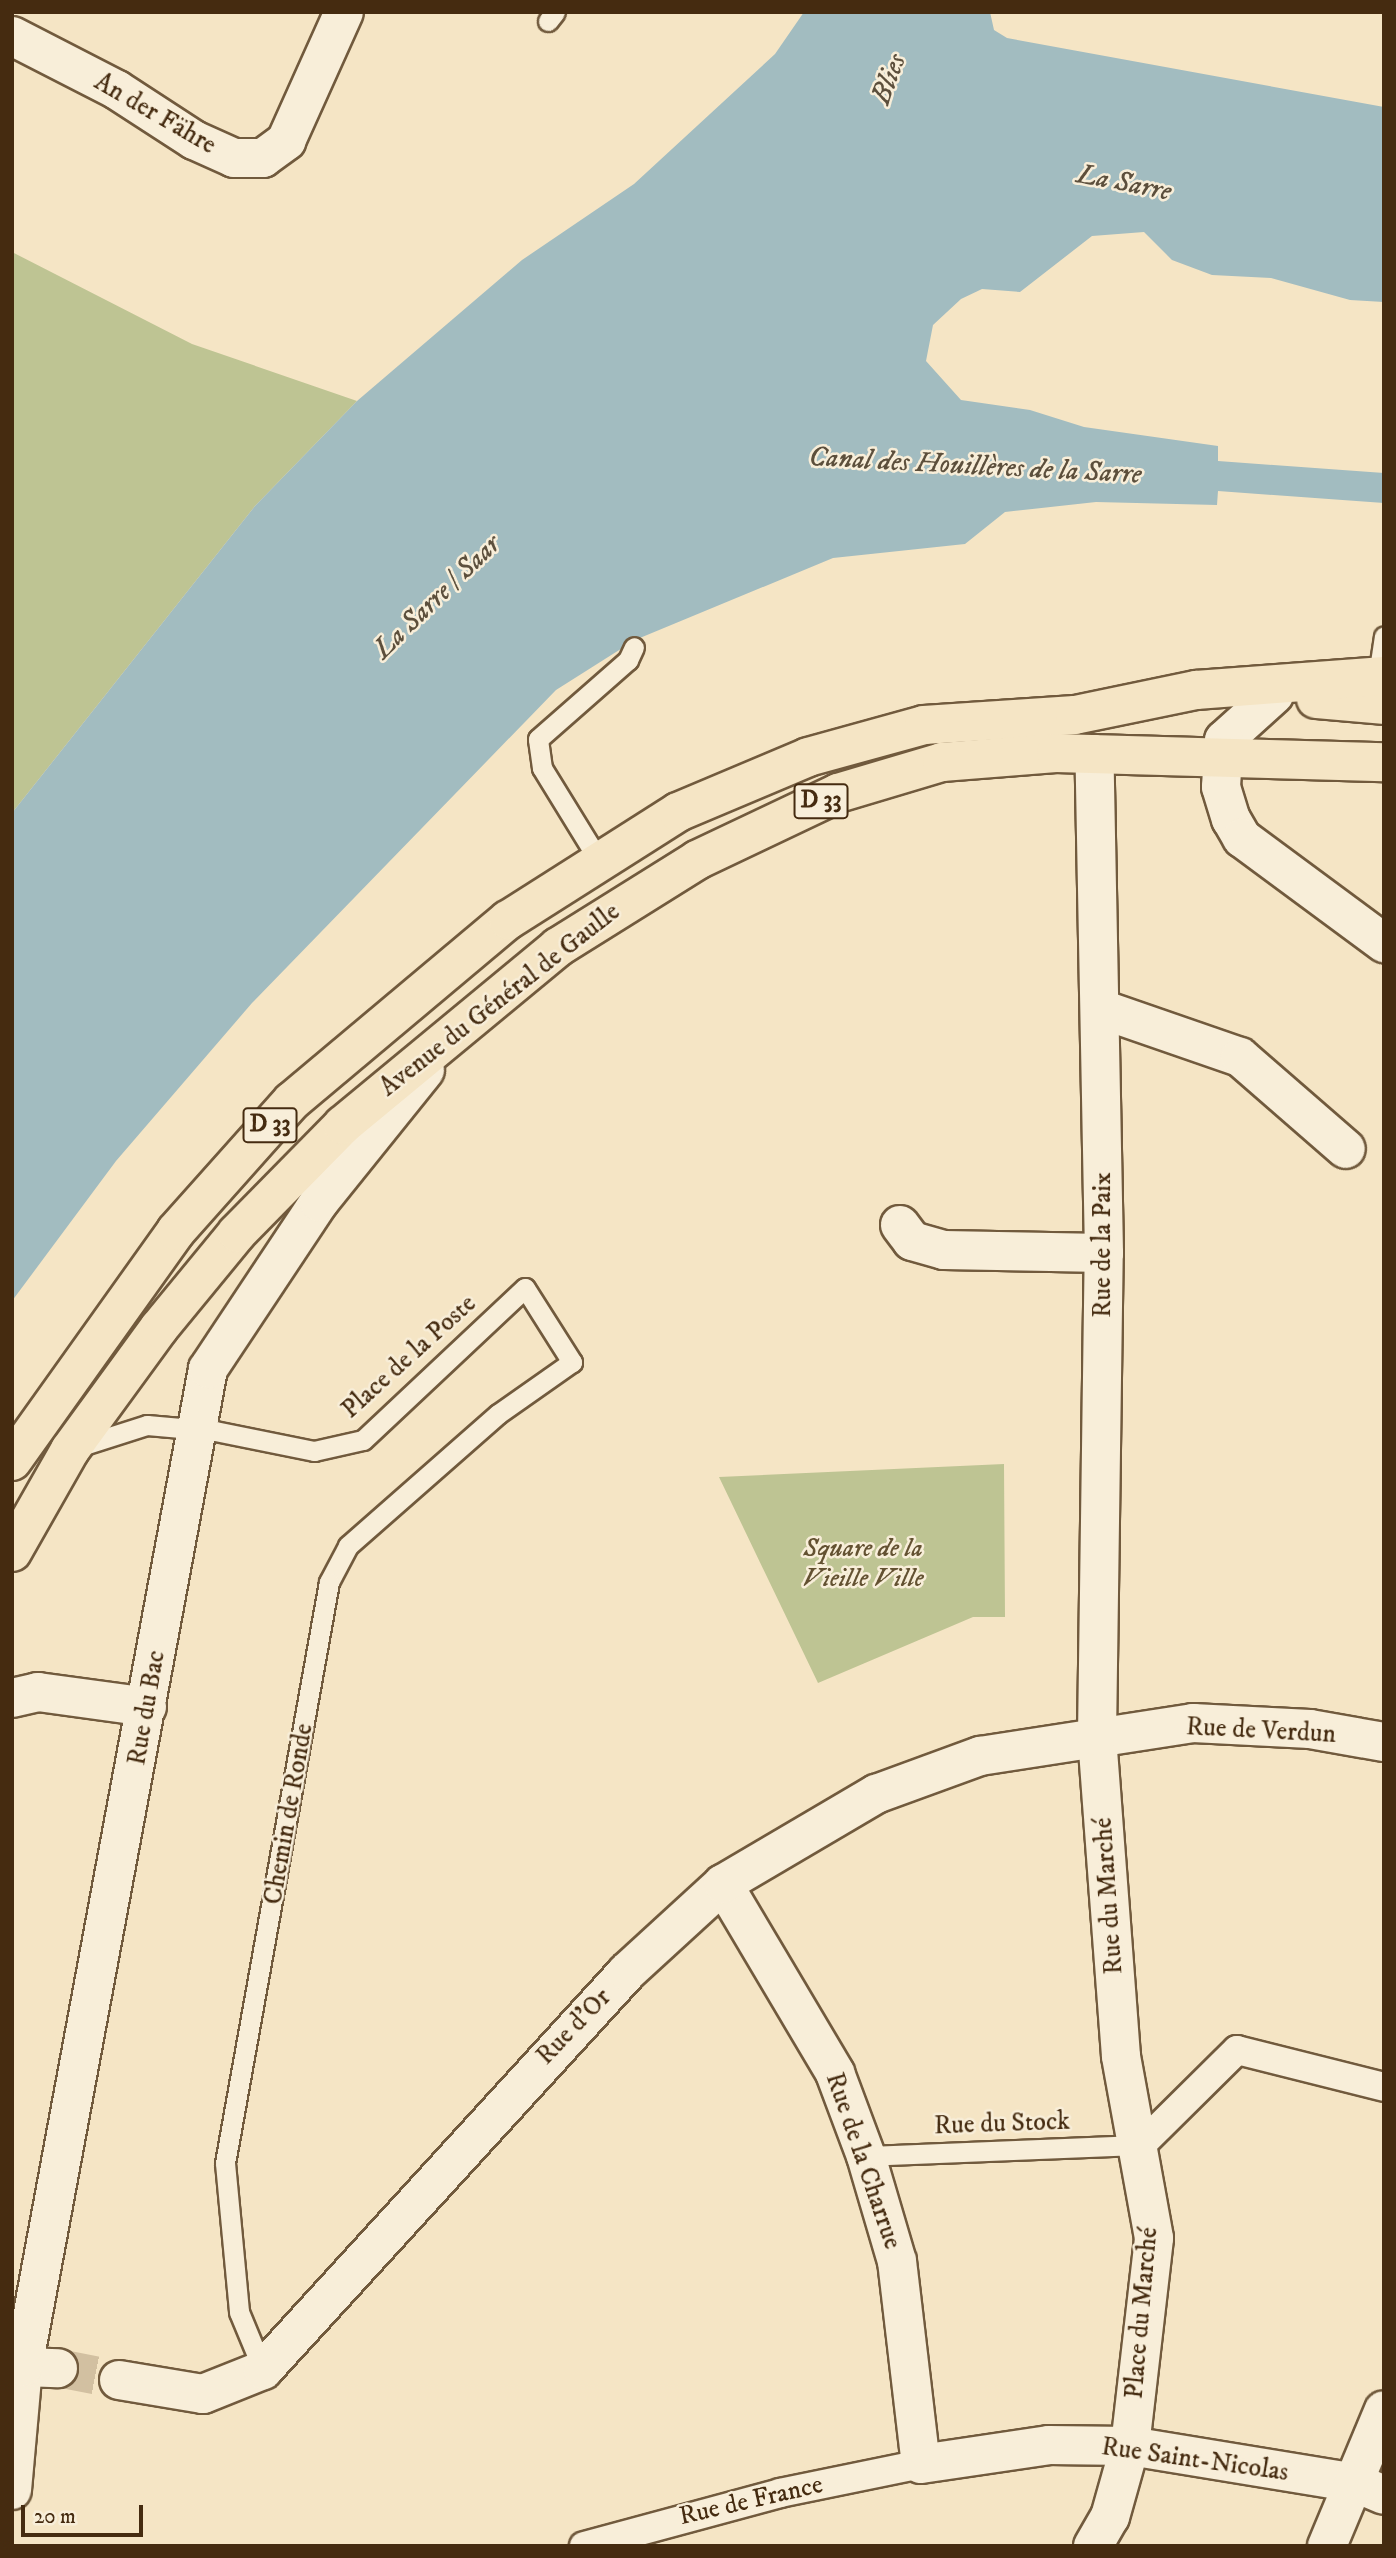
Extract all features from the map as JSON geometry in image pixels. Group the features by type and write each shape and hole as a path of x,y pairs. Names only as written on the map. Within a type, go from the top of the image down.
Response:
{"main road":[{"name":"D 33","path":"1212,690 1382,685"},
{"name":"D 33","path":"1212,690 1274,695 1382,685"},
{"name":"Avenue du Général de Gaulle","path":"12,1461 176,1231 292,1101 397,1007 598,859 741,782 865,739 924,725 1075,715 1212,690"},
{"name":"Avenue du Général de Gaulle","path":"12,1552 70,1450 237,1233 343,1125 478,1011 621,903 838,793 943,762 1094,754 1219,758"},
{"name":"D 33","path":"1219,758 1384,762"}],"street":[{"name":"An der Fähre","path":"12,36 117,89 194,140 234,158 263,158 286,141 344,12"},
{"path":"1274,695 1234,724 1219,758 1221,787 1242,838 1384,943"},
{"name":"Rue de la Paix","path":"1094,754 1104,1253 1097,1736"},
{"path":"1101,1009 1240,1057 1346,1149"},
{"name":"Rue du Bac","path":"12,2490 41,2367 117,1871 208,1369 264,1279 363,1143 478,1011"},
{"path":"900,1225 912,1241 944,1250 1104,1253"},
{"path":"12,1698 37,1692 147,1707"},
{"name":"Rue de Verdun","path":"1097,1736 1193,1723 1310,1729 1384,1742"},
{"name":"Rue d'Or","path":"119,2381 203,2394 263,2370 528,2074 723,1885 876,1794 980,1756 1097,1736"},
{"name":"Rue du Marché","path":"1097,1736 1121,2056"},
{"name":"Rue de la Charrue","path":"723,1885 835,2073 866,2156 897,2261 921,2464"},
{"path":"1141,2145 1237,2050 1384,2087"},
{"name":"Place du Marché","path":"1093,2546 1110,2517 1130,2446 1154,2238 1141,2145 1121,2056"},
{"path":"1327,2546 1370,2489 1384,2410"},
{"name":"Rue Saint-Nicolas","path":"921,2464 1049,2445 1130,2446 1370,2489"},
{"name":"Rue de France","path":"584,2546 780,2493 921,2464"}],"lane":[{"path":"1382,685 1384,636"},
{"path":"598,859 542,768 538,738 628,660 634,647"},
{"name":"Place de la Poste","path":"70,1450 146,1426 197,1431 314,1451 363,1440 524,1288 572,1362"},
{"name":"Chemin de Ronde","path":"263,2370 239,2312 225,2163 329,1582 348,1546 498,1414 572,1362"},
{"name":"Rue du Stock","path":"866,2156 1141,2145"}],"green space":[{"path":"12,252 192,344 357,401 255,506 12,813"},
{"name":"Square de la Vieille Ville","path":"1004,1464 1005,1617 973,1617 818,1683 719,1477"}],"water":[{"path":"804,12 990,12 994,30 1007,38 1384,107 1384,302 1350,300 1271,278 1212,275 1172,260 1144,232 1092,236 1020,292 982,289 961,299 933,325 926,361 961,400 1030,410 1084,427 1218,446 1218,461 1384,473 1384,503 1218,491 1217,505 1096,502 1005,512 965,544 833,558 635,640 556,690 252,1003 116,1161 12,1301 12,813 255,506 357,401 522,260 634,184 775,54"}],"tunnel":[{"path":"58,2368 119,2380"}],"water label":[{"name":"Blies","path":"889,79"},
{"name":"La Sarre","path":"1124,183"},
{"name":"Canal des Houillères de la Sarre","path":"975,466"},
{"name":"La Sarre / Saar","path":"437,597"}]}
